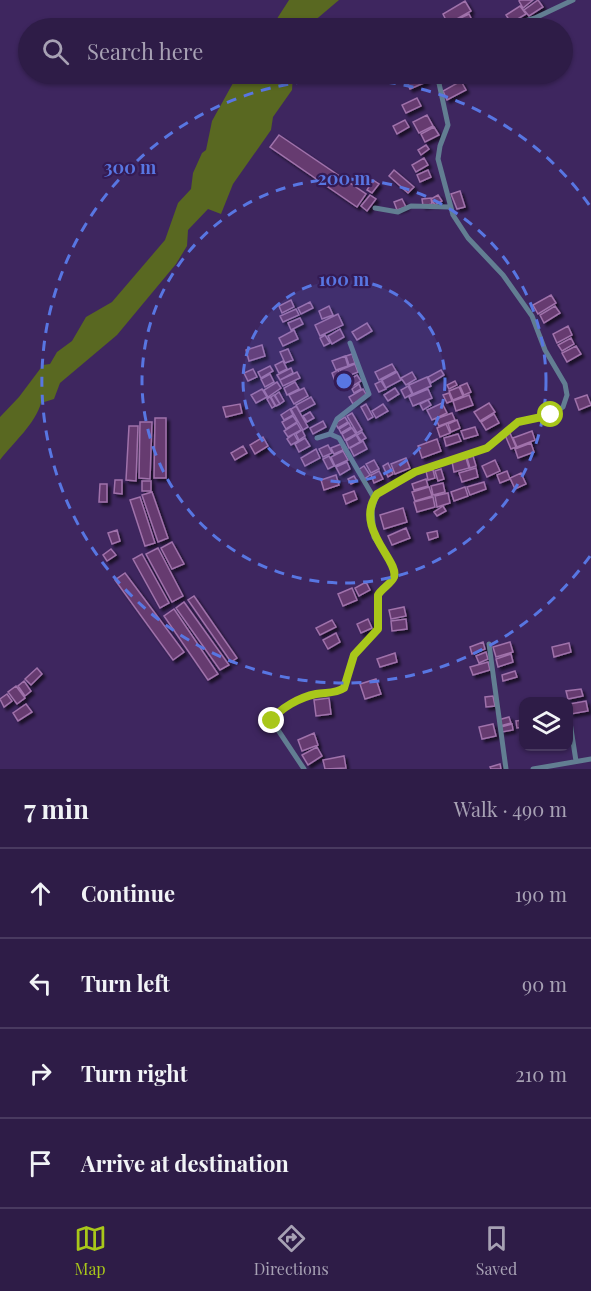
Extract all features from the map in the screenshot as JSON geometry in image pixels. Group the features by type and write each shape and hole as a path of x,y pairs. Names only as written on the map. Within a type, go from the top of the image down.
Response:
{"street":[{"path":"535,18 573,0"},
{"path":"304,769 272,721 301,699 313,694 336,693 344,688 354,655 378,629 378,595 393,579 394,572 391,562 374,537 372,510 374,498 381,491 415,472 484,449 514,424 551,415 566,402 565,384 545,350 532,316 503,275 468,238 450,207 438,159 448,125 439,84"},
{"path":"375,208 399,212 411,206 450,207"},
{"path":"317,438 330,434 337,419 369,394 350,343"},
{"path":"330,434 342,442 357,472 374,498"},
{"path":"489,644 506,769"},
{"path":"573,742 576,761"},
{"path":"533,769 591,759"}],"shaded area":[{"path":"289,0 339,0 318,18 277,18"},
{"path":"232,84 292,84 292,90 273,117 271,130 233,184 221,214 208,209 188,230 187,246 176,264 117,335 60,383 54,399 41,403 29,426 0,460 0,417 19,397 43,365 50,364 57,352 72,341 86,317 112,302 165,240 178,203 191,189 193,173 202,153 206,150 212,121"}],"building":[{"path":"520,0 533,0 523,8 519,1"},
{"path":"538,0 543,7 529,16 524,10"},
{"path":"465,1 471,11 459,18 445,18 443,14"},
{"path":"520,6 526,14 519,18 508,18 506,15"},
{"path":"408,84 421,84 410,89"},
{"path":"456,84 463,84 466,90 447,100 443,91"},
{"path":"417,98 421,106 406,113 402,105"},
{"path":"427,115 433,126 419,133 413,122"},
{"path":"405,120 409,127 397,134 393,126"},
{"path":"434,127 439,135 425,142 421,134"},
{"path":"279,135 366,194 357,207 270,147"},
{"path":"426,145 429,149 421,155 418,150"},
{"path":"424,158 428,165 416,172 412,165"},
{"path":"394,170 414,187 408,193 389,176"},
{"path":"428,170 431,177 420,182 417,175"},
{"path":"373,180 379,184 372,193 367,190"},
{"path":"460,191 465,207 457,209 451,194"},
{"path":"370,195 376,199 367,211 361,206"},
{"path":"438,195 442,201 435,205 431,199"},
{"path":"431,198 432,204 423,206 422,199"},
{"path":"402,199 406,207 397,210 394,202"},
{"path":"551,295 556,303 538,314 533,305"},
{"path":"291,300 294,307 282,313 279,306"},
{"path":"310,302 313,308 301,314 298,308"},
{"path":"329,306 333,315 322,319 319,311"},
{"path":"555,306 560,313 544,323 540,315"},
{"path":"296,309 299,315 283,322 280,316"},
{"path":"338,314 343,325 320,336 315,325"},
{"path":"300,318 303,324 291,330 288,323"},
{"path":"367,323 372,331 357,340 352,332"},
{"path":"568,326 572,335 557,343 553,334"},
{"path":"340,329 344,337 332,344 328,336"},
{"path":"294,330 298,339 283,346 279,338"},
{"path":"325,335 330,343 324,346 320,338"},
{"path":"571,338 574,344 562,351 558,345"},
{"path":"262,345 265,356 249,361 246,350"},
{"path":"576,346 581,354 567,362 562,353"},
{"path":"288,349 293,360 285,363 280,352"},
{"path":"352,354 355,363 349,365 346,356"},
{"path":"345,356 348,366 336,370 332,361"},
{"path":"283,361 287,369 279,373 275,365"},
{"path":"355,364 358,372 343,378 340,370"},
{"path":"392,364 396,371 379,380 375,372"},
{"path":"270,366 273,371 261,378 258,372"},
{"path":"291,368 293,373 280,380 277,375"},
{"path":"253,369 257,377 248,381 244,373"},
{"path":"338,370 342,378 335,381 332,373"},
{"path":"441,370 444,375 431,383 428,377"},
{"path":"297,372 300,378 283,386 280,380"},
{"path":"397,372 401,380 386,388 382,380"},
{"path":"412,372 416,379 406,385 401,378"},
{"path":"270,374 274,382 265,387 261,379"},
{"path":"357,375 361,381 351,387 347,381"},
{"path":"427,377 431,386 413,394 409,385"},
{"path":"381,381 386,389 379,392 375,384"},
{"path":"455,381 457,385 449,389 447,385"},
{"path":"277,382 281,388 268,397 264,390"},
{"path":"295,382 299,389 287,395 284,388"},
{"path":"467,383 471,392 464,395 460,386"},
{"path":"359,384 361,389 354,393 352,389"},
{"path":"408,386 412,394 405,398 401,390"},
{"path":"459,387 463,396 453,400 449,391"},
{"path":"304,388 308,396 294,404 289,395"},
{"path":"395,388 399,394 388,401 384,395"},
{"path":"262,389 267,397 256,403 251,395"},
{"path":"363,389 367,396 353,404 349,397"},
{"path":"428,389 432,398 413,406 409,397"},
{"path":"279,392 284,401 280,404 275,395"},
{"path":"449,393 452,401 447,403 443,395"},
{"path":"274,395 280,404 276,406 271,397"},
{"path":"469,395 473,405 456,411 453,401"},
{"path":"587,395 591,405 579,410 575,399"},
{"path":"270,397 275,406 272,408 267,399"},
{"path":"311,397 315,404 300,412 296,405"},
{"path":"428,400 431,405 423,410 420,404"},
{"path":"442,403 447,413 432,420 427,410"},
{"path":"489,403 495,412 480,421 474,412"},
{"path":"240,404 242,413 226,417 223,407"},
{"path":"366,404 373,417 368,420 361,407"},
{"path":"383,404 388,411 376,418 372,411"},
{"path":"296,406 308,427 303,430 291,409"},
{"path":"290,409 293,415 284,420 281,415"},
{"path":"310,412 314,418 307,422 303,416"},
{"path":"352,413 362,430 357,433 347,416"},
{"path":"452,413 455,420 439,426 436,419"},
{"path":"494,414 499,423 486,430 481,422"},
{"path":"293,416 297,422 286,429 282,422"},
{"path":"345,417 348,422 338,428 335,423"},
{"path":"155,418 166,418 166,478 154,478"},
{"path":"457,420 460,428 451,432 448,424"},
{"path":"323,421 326,427 313,434 310,428"},
{"path":"140,422 152,422 150,479 139,478"},
{"path":"297,423 301,430 288,437 284,431"},
{"path":"349,423 351,427 341,433 339,429"},
{"path":"446,424 450,433 440,437 437,428"},
{"path":"129,426 138,426 136,481 126,480"},
{"path":"475,427 478,435 464,439 461,431"},
{"path":"352,428 356,434 345,440 342,434"},
{"path":"302,430 305,436 299,440 296,434"},
{"path":"532,431 535,440 517,447 513,438"},
{"path":"362,432 366,438 361,441 357,435"},
{"path":"510,433 516,447 511,449 505,435"},
{"path":"294,434 298,441 291,445 287,439"},
{"path":"458,434 461,441 446,446 444,438"},
{"path":"356,435 360,442 349,448 346,441"},
{"path":"263,437 268,446 255,454 250,445"},
{"path":"305,438 310,446 299,452 295,444"},
{"path":"437,439 441,451 422,458 418,446"},
{"path":"363,441 367,449 354,456 350,448"},
{"path":"531,443 534,452 518,458 515,449"},
{"path":"341,444 343,450 334,454 331,448"},
{"path":"328,445 332,453 323,457 319,449"},
{"path":"243,446 247,453 235,460 231,453"},
{"path":"316,449 320,458 305,466 301,458"},
{"path":"343,451 348,460 335,466 331,457"},
{"path":"329,456 334,466 328,469 323,459"},
{"path":"473,456 476,466 470,468 467,458"},
{"path":"406,458 410,468 395,474 391,464"},
{"path":"466,458 469,468 454,472 452,462"},
{"path":"374,460 379,469 371,473 366,464"},
{"path":"495,460 500,471 487,477 482,466"},
{"path":"347,462 350,469 340,475 336,467"},
{"path":"388,463 393,474 388,477 383,466"},
{"path":"364,466 370,475 364,479 358,470"},
{"path":"476,468 478,477 462,482 459,473"},
{"path":"441,469 444,479 438,481 435,471"},
{"path":"433,470 435,478 428,480 426,471"},
{"path":"379,471 383,479 374,483 371,475"},
{"path":"507,471 510,479 500,483 497,475"},
{"path":"521,473 526,484 515,489 510,478"},
{"path":"336,475 339,485 324,490 321,480"},
{"path":"354,476 357,481 351,484 348,479"},
{"path":"426,479 428,486 414,490 412,484"},
{"path":"115,480 122,480 122,494 114,493"},
{"path":"142,481 151,481 151,491 142,491"},
{"path":"484,482 486,489 470,495 467,487"},
{"path":"443,483 445,492 433,495 431,486"},
{"path":"100,484 107,484 107,502 99,502"},
{"path":"429,487 432,496 415,501 412,492"},
{"path":"465,487 468,496 454,501 451,492"},
{"path":"354,491 357,499 346,504 343,495"},
{"path":"152,492 168,538 158,542 142,495"},
{"path":"448,493 450,503 437,507 435,496"},
{"path":"140,497 155,543 145,546 130,500"},
{"path":"433,497 435,507 417,512 414,502"},
{"path":"443,506 446,511 437,516 434,512"},
{"path":"403,508 407,522 384,529 380,515"},
{"path":"406,528 410,538 392,545 388,536"},
{"path":"117,530 120,541 112,544 108,533"},
{"path":"437,531 438,537 429,540 427,533"},
{"path":"172,542 184,564 172,569 161,548"},
{"path":"158,548 183,596 172,602 146,554"},
{"path":"111,549 116,555 107,561 103,555"},
{"path":"142,554 169,603 160,608 133,559"},
{"path":"125,573 184,652 173,660 115,580"},
{"path":"366,582 370,590 359,596 355,588"},
{"path":"352,588 357,600 343,606 338,594"},
{"path":"194,596 237,658 231,662 188,600"},
{"path":"184,602 229,665 220,670 176,608"},
{"path":"404,607 406,616 391,619 389,610"},
{"path":"174,609 218,674 208,680 164,616"},
{"path":"368,619 372,628 361,633 357,624"},
{"path":"406,619 407,629 392,631 391,621"},
{"path":"332,620 336,627 320,635 316,628"},
{"path":"336,633 340,642 328,649 323,640"},
{"path":"483,642 485,649 472,654 470,647"},
{"path":"510,642 513,652 496,657 493,647"},
{"path":"569,643 571,652 554,657 552,647"},
{"path":"486,652 488,659 479,663 476,656"},
{"path":"395,653 397,662 380,667 377,659"},
{"path":"511,654 513,662 498,667 496,659"},
{"path":"488,662 490,670 473,675 470,667"},
{"path":"37,668 42,674 31,685 25,679"},
{"path":"515,671 517,677 503,681 502,675"},
{"path":"376,679 381,694 365,699 360,684"},
{"path":"24,681 31,691 25,696 18,686"},
{"path":"16,686 25,698 17,704 8,692"},
{"path":"581,689 583,696 568,697 566,691"},
{"path":"7,694 12,701 4,707 0,699"},
{"path":"493,696 495,706 486,707 485,697"},
{"path":"329,698 331,714 316,716 314,700"},
{"path":"586,701 588,711 573,714 573,703"},
{"path":"26,704 32,712 18,721 13,713"},
{"path":"509,717 511,723 500,726 498,720"},
{"path":"493,724 496,736 482,739 479,727"},
{"path":"512,724 513,730 502,732 501,727"},
{"path":"314,733 318,745 302,751 298,740"},
{"path":"317,747 322,756 308,765 302,755"},
{"path":"344,756 346,768 325,769 323,760"},
{"path":"500,764 501,769 490,767"}],"route":[{"path":"272,721 275,716 294,702 313,694 336,693 344,688 354,655 378,629 378,595 393,579 394,569 374,537 372,502 377,494 415,472 487,448 518,422 542,419 551,415"}]}
